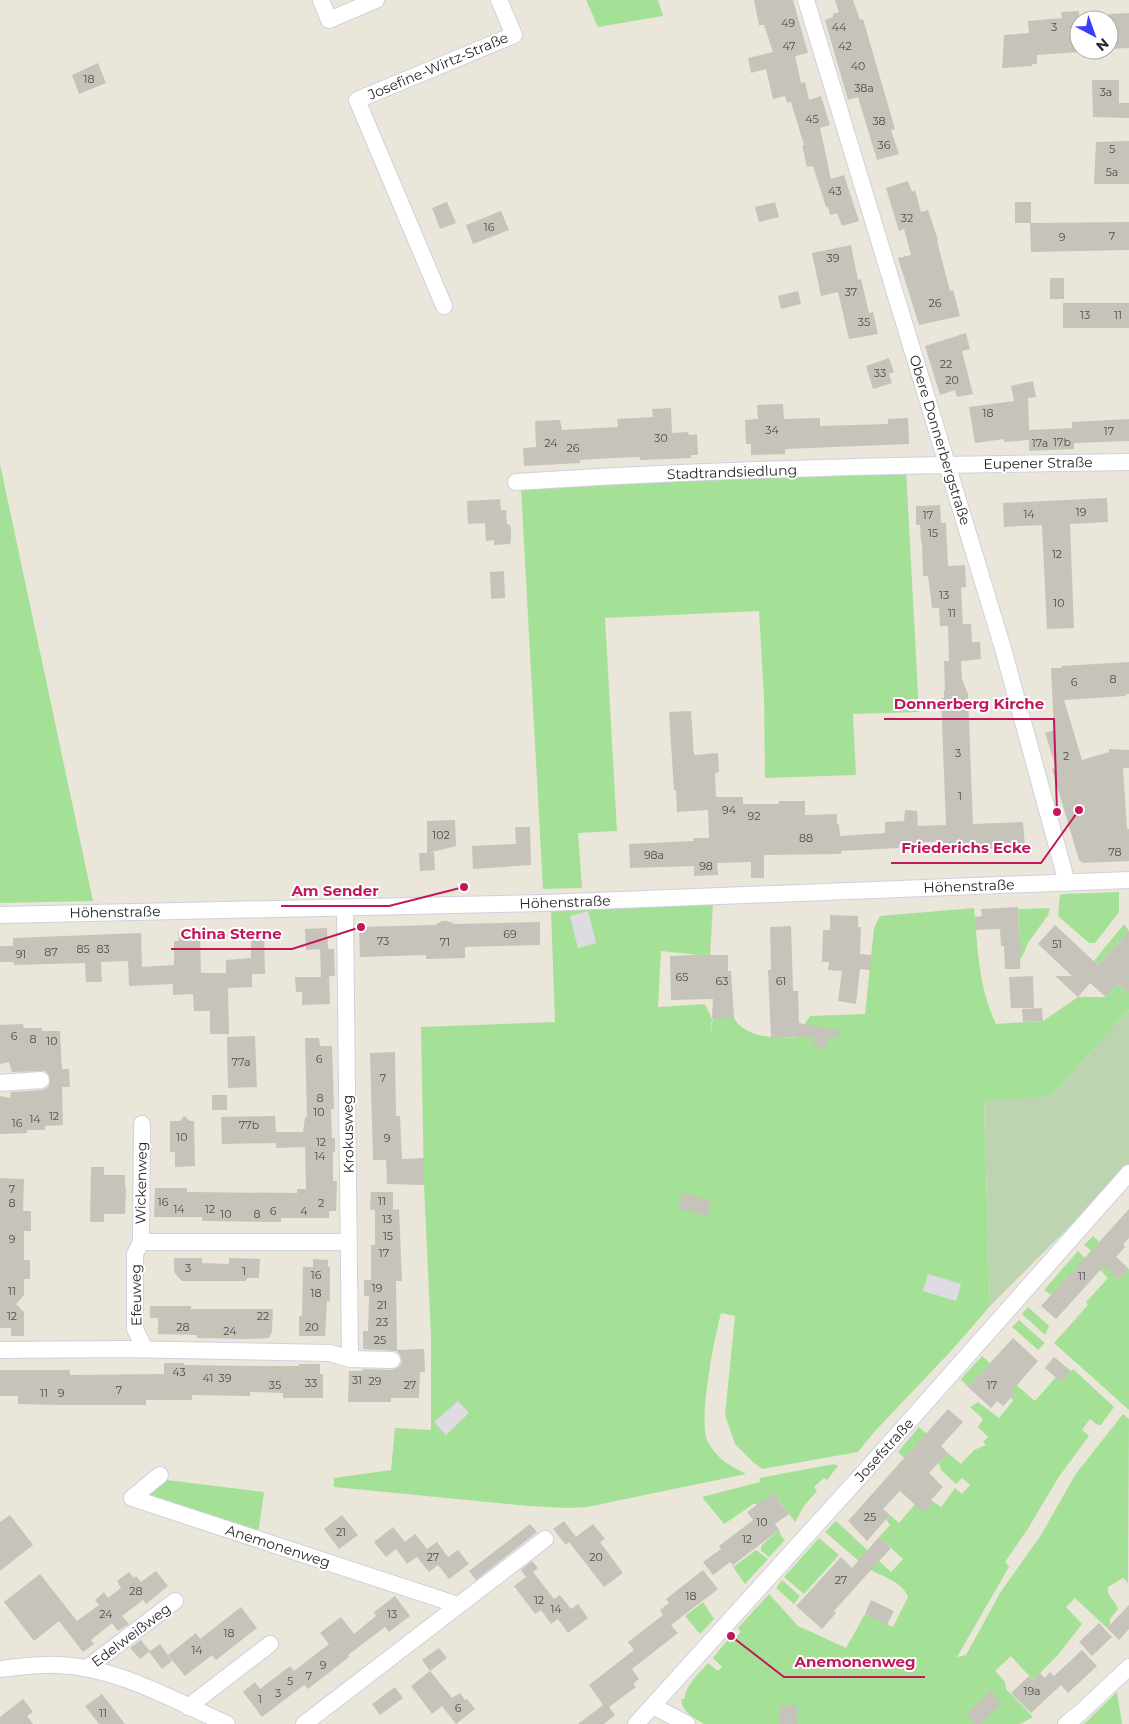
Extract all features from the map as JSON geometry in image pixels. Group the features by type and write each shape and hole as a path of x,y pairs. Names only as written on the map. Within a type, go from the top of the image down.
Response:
{"street":[{"path":"321,0 329,20 376,0"},
{"name":"Josefine-Wirtz-Straße","path":"444,306 357,100 514,35 499,0"},
{"name":"Obere Donnerbergstraße","path":"806,0 1002,645 1067,883"},
{"name":"Eupener Straße","path":"948,464 1129,462"},
{"name":"Stadtrandsiedlung","path":"516,482 603,476 948,464"},
{"name":"Höhenstraße","path":"0,915 544,903 1129,880"},
{"name":"Krokusweg","path":"345,908 350,1359"},
{"path":"0,1083 41,1080"},
{"name":"Wickenweg","path":"141,1242 142,1124"},
{"name":"Josefstraße","path":"636,1724 866,1470 1129,1173"},
{"path":"141,1242 349,1242"},
{"name":"Efeuweg","path":"141,1242 136,1254 134,1329 145,1349"},
{"path":"122,1349 134,1329"},
{"path":"0,1350 145,1349 330,1353 350,1359 392,1360"},
{"name":"Anemonenweg","path":"160,1475 132,1498 458,1605"},
{"path":"304,1724 545,1539"},
{"name":"Edelweißweg","path":"86,1668 175,1601"},
{"path":"188,1707 270,1644"},
{"name":"Edelweißweg","path":"0,1669 57,1665 86,1668 117,1677 227,1724"},
{"path":"1066,1724 1129,1667"},
{"path":"653,1706 687,1724"}],"shaded area":[{"path":"588,911 596,943 578,948 570,915"},
{"path":"928,1274 961,1284 957,1301 923,1292"},
{"path":"458,1400 470,1413 446,1435 434,1422"}],"green space":[{"path":"586,0 658,0 663,16 598,27"},
{"path":"0,464 93,901 0,903"},
{"path":"906,469 919,712 853,714 856,775 765,778 764,697 759,611 605,618 617,831 578,833 582,888 543,889 521,489"},
{"path":"1119,892 1119,912 1095,943 1089,943 1058,916 1060,895 1062,894"},
{"path":"713,903 710,956 661,951 658,1007 705,1004 712,1019 710,1037 713,1018 734,1018 745,1030 761,1035 795,1038 810,1016 865,1014 874,928 880,916 974,908 982,981 996,1024 1043,1021 1078,997 1106,997 1118,984 1124,989 1129,990 1129,1010 1051,1096 984,1102 990,1306 858,1452 762,1469 735,1444 725,1415 735,1316 721,1313 708,1379 705,1432 708,1442 720,1457 729,1465 746,1474 587,1507 568,1508 334,1487 334,1478 391,1470 395,1428 431,1430 431,1337 424,1185 421,1027 555,1022 551,909","holes":["588,911 596,943 578,948 570,916","928,1274 961,1284 956,1301 923,1291","458,1401 469,1413 446,1435 434,1422"]},
{"path":"1050,908 1048,915 1028,943 1022,957 1020,957 1018,909"},
{"path":"1124,924 1129,931 1098,965 1094,961"},
{"path":"1129,1010 1129,1164 1109,1187 990,1306 984,1101 1051,1096"},
{"path":"1093,1236 1118,1259 1109,1270 1119,1279 1129,1269 1129,1410 1054,1343 1088,1305 1086,1302 1108,1278 1100,1270 1097,1256 1084,1245"},
{"path":"1078,1251 1085,1258 1051,1295 1044,1290"},
{"path":"1028,1307 1049,1326 1045,1335 1022,1314"},
{"path":"1019,1320 1045,1343 1038,1350 1012,1327"},
{"path":"982,1356 990,1363 968,1387 961,1379"},
{"path":"1073,1369 1114,1407 1101,1425 1090,1419 1082,1430 1089,1436 1058,1478 1029,1527 1005,1562 1009,1567 957,1657 966,1655 1000,1593 1041,1535 1075,1475 1123,1414 1129,1419 1128,1583 1123,1578 1108,1587 1109,1594 1118,1609 1110,1619 1110,1625 1107,1628 1075,1598 1066,1607 1082,1624 1058,1655 1033,1680 1011,1656 995,1671 1005,1682 1006,1689 1033,1717 1020,1724 704,1724 686,1711 681,1699 684,1699 690,1684 708,1663 718,1671 722,1667 713,1658 729,1638 732,1641 741,1632 738,1628 769,1594 798,1626 846,1648 865,1614 893,1627 908,1597 902,1587 865,1566 825,1532 836,1521 891,1572 903,1559 879,1537 890,1525 886,1519 890,1515 899,1523 915,1504 934,1502 941,1507 955,1488 962,1494 970,1485 962,1478 956,1484 941,1470 939,1462 948,1453 961,1464 974,1450 986,1445 983,1442 988,1437 978,1427 983,1419 970,1407 978,1402 999,1418 1013,1401 1009,1391 1015,1384 1035,1401 1056,1377 1061,1382"},
{"path":"919,1427 927,1434 904,1458 898,1452"},
{"path":"834,1464 838,1466 827,1480 824,1478 814,1487 817,1491 804,1506 795,1522 778,1499 762,1511 755,1503 724,1524 702,1497 760,1482 760,1478"},
{"path":"150,1478 264,1492 258,1535 138,1497"},
{"path":"779,1530 785,1540 769,1557 761,1551 761,1546"},
{"path":"819,1538 839,1555 804,1594 784,1577"},
{"path":"756,1550 768,1559 745,1584 733,1567"},
{"path":"782,1580 800,1596 794,1604 776,1588"},
{"path":"703,1602 714,1619 700,1634 685,1616"},
{"path":"1117,1692 1122,1724 1084,1724"}],"building":[{"path":"754,0 793,0 808,53 795,56 801,83 805,82 809,100 821,96 830,125 820,128 831,179 844,175 859,221 842,226 837,213 830,215 813,166 807,167 802,145 804,145 791,102 787,103 785,96 773,99 766,69 751,73 748,58 773,52 764,25 759,25"},
{"path":"835,0 853,0 860,20 863,19 895,129 891,130 899,154 877,160 858,97 848,100 825,20 839,12"},
{"path":"1061,12 1069,12 1069,53 1037,55 1037,64 1032,64 1032,66 1002,68 1004,35 1029,33 1028,21 1062,18"},
{"path":"1129,13 1129,48 1119,48 1119,14"},
{"path":"98,63 106,83 79,94 72,75"},
{"path":"1092,80 1119,80 1119,103 1129,103 1129,118 1093,117"},
{"path":"1129,141 1129,184 1094,184 1096,142"},
{"path":"908,181 912,192 915,190 921,212 928,210 938,240 950,291 953,290 960,316 919,325 898,258 911,255 904,229 899,231 886,188"},
{"path":"447,202 456,223 440,229 432,208"},
{"path":"775,202 779,217 759,222 755,207"},
{"path":"1015,202 1031,202 1031,223 1129,222 1129,250 1031,252 1030,223 1015,223"},
{"path":"501,211 509,230 473,244 466,225"},
{"path":"851,245 858,280 861,279 869,313 873,312 878,334 849,339 838,292 821,296 812,253"},
{"path":"1050,278 1064,278 1064,299 1050,299"},
{"path":"798,291 801,304 781,309 778,296"},
{"path":"1063,303 1129,303 1129,328 1063,328"},
{"path":"966,333 970,349 962,351 973,394 957,397 955,390 940,395 925,346"},
{"path":"889,358 894,372 889,374 892,383 873,389 866,366"},
{"path":"1033,381 1036,397 1028,398 1029,430 1072,428 1072,422 1129,419 1129,441 1074,443 1074,449 1029,451 1029,440 1004,442 1004,439 975,443 969,407 1014,401 1011,386"},
{"path":"783,404 784,419 820,418 820,426 888,424 888,419 908,418 909,444 785,449 785,454 751,455 751,444 746,444 745,420 758,419 757,405"},
{"path":"671,408 672,433 688,432 689,435 697,434 698,455 691,455 691,458 640,460 640,457 612,458 580,460 580,463 524,466 523,448 536,447 535,421 560,420 562,430 618,427 617,419 653,417 652,409"},
{"path":"1107,498 1108,522 1070,524 1074,628 1047,629 1042,525 1004,527 1003,503"},
{"path":"500,499 501,510 506,510 507,524 511,528 511,539 510,544 494,545 494,540 486,541 485,523 468,524 467,501"},
{"path":"940,505 941,523 946,523 948,566 965,565 966,587 961,588 963,624 971,624 972,642 980,642 981,659 961,661 962,679 968,694 973,824 1023,822 1025,847 943,851 943,841 899,844 899,848 841,851 841,854 764,855 764,878 751,878 751,862 717,863 718,875 694,876 694,866 630,868 629,844 694,841 693,838 709,838 708,810 677,812 669,712 691,711 694,755 718,753 719,772 715,773 716,797 743,797 743,804 779,804 779,801 805,801 805,815 837,814 840,836 885,833 885,822 904,821 905,810 917,811 918,826 946,825 941,698 944,698 945,690 944,661 949,661 948,626 940,626 939,608 932,608 928,576 923,576 920,525 916,525 916,506"},
{"path":"504,571 505,598 491,599 490,572"},
{"path":"1129,662 1129,694 1126,694 1126,696 1064,700 1082,760 1109,752 1109,749 1129,750 1129,768 1123,768 1127,829 1129,829 1129,861 1083,863 1079,860 1052,769 1056,768 1045,733 1054,730 1051,668"},
{"path":"455,820 456,846 428,853 434,852 435,870 420,871 419,853 427,853 427,821"},
{"path":"515,827 530,827 531,865 473,869 472,846 516,844"},
{"path":"1018,907 1019,938 1021,940 1020,969 1005,969 1004,946 1001,946 1000,929 975,930 975,917 982,916 981,909"},
{"path":"830,915 858,916 858,927 861,927 860,954 872,955 870,970 860,969 856,1004 838,1001 842,971 828,970 829,962 822,962 823,930 830,930"},
{"path":"442,921 455,924 540,922 540,945 465,947 465,958 426,959 426,955 360,957 359,927 435,925"},
{"path":"1055,925 1098,965 1129,931 1129,993 1118,984 1106,997 1090,983 1078,997 1055,976 1072,976 1038,944"},
{"path":"791,926 793,991 798,991 799,1023 840,1031 840,1037 828,1037 826,1048 813,1046 815,1037 771,1038 768,970 771,970 770,927"},
{"path":"327,928 328,949 334,949 335,976 329,976 330,1004 302,1005 302,992 296,992 295,977 321,977 320,949 306,950 305,929"},
{"path":"251,930 264,930 265,974 252,974 252,987 228,988 229,1034 210,1034 210,1011 194,1011 193,994 173,995 173,984 129,986 128,961 101,962 102,982 86,982 85,963 14,965 14,962 0,962 0,946 13,946 13,938 141,933 142,967 174,965 174,941 179,941 178,932 200,932 201,973 226,973 226,960 251,958"},
{"path":"728,955 728,971 731,971 734,1018 712,1019 713,999 671,1000 670,956"},
{"path":"1033,976 1034,1008 1011,1008 1009,977"},
{"path":"1042,1008 1043,1021 1023,1022 1022,1009"},
{"path":"23,1024 24,1028 60,1031 62,1069 69,1069 70,1087 62,1087 63,1125 45,1126 45,1130 27,1130 27,1133 0,1134 0,1096 10,1098 11,1092 42,1090 50,1084 49,1075 45,1071 12,1072 9,1062 0,1064 0,1025"},
{"path":"255,1036 257,1087 228,1088 227,1037"},
{"path":"305,1038 319,1038 320,1046 332,1046 334,1109 331,1109 332,1138 335,1138 333,1181 337,1181 336,1211 329,1211 329,1218 281,1218 281,1222 202,1221 202,1217 154,1217 155,1188 187,1188 187,1192 297,1193 297,1189 306,1189 305,1147 276,1148 276,1143 222,1144 221,1117 275,1116 276,1132 303,1132 305,1117 307,1117"},
{"path":"395,1052 396,1116 400,1116 402,1159 424,1158 424,1185 387,1184 386,1160 373,1160 370,1053"},
{"path":"212,1095 227,1095 227,1110 212,1110"},
{"path":"184,1116 190,1121 194,1121 195,1166 175,1167 175,1152 170,1152 170,1121 180,1121"},
{"path":"91,1167 104,1167 104,1175 125,1175 125,1214 104,1214 104,1222 90,1222"},
{"path":"0,1178 24,1179 23,1211 31,1211 31,1231 24,1231 24,1260 30,1260 30,1279 24,1279 24,1295 16,1304 24,1312 24,1336 11,1336 11,1328 0,1328"},
{"path":"371,1192 393,1192 393,1210 399,1209 402,1281 396,1281 397,1350 424,1349 425,1372 420,1372 419,1398 391,1398 391,1402 348,1402 349,1371 363,1371 363,1369 392,1370 400,1366 402,1361 397,1351 363,1349 363,1331 368,1331 369,1296 364,1296 364,1280 371,1280 371,1245 375,1245 375,1210 370,1210"},
{"path":"682,1193 711,1200 708,1216 679,1209"},
{"path":"1129,1209 1129,1238 1123,1244 1125,1247 1116,1257 1129,1269 1119,1279 1104,1266 1056,1319 1041,1306"},
{"path":"174,1258 202,1258 202,1263 229,1264 229,1258 260,1259 259,1278 248,1278 245,1281 182,1281 174,1272"},
{"path":"313,1259 328,1260 328,1267 330,1267 330,1302 327,1301 325,1336 299,1336 299,1316 302,1316 303,1267 313,1267"},
{"path":"150,1306 191,1306 191,1309 273,1309 272,1332 269,1338 245,1339 197,1338 197,1335 158,1334 158,1318 150,1318"},
{"path":"1013,1338 1038,1361 1011,1392 1014,1395 1003,1406 997,1401 991,1408 968,1387"},
{"path":"1054,1357 1071,1371 1061,1382 1045,1368"},
{"path":"164,1363 249,1366 320,1364 320,1374 323,1374 323,1398 283,1398 283,1393 250,1392 250,1396 192,1395 192,1400 146,1400 146,1405 61,1405 18,1404 18,1396 0,1396 0,1370 70,1370 70,1375 164,1374"},
{"path":"948,1409 963,1422 941,1446 948,1453 929,1473 943,1487 931,1500 934,1502 924,1513 900,1491 883,1509 890,1515 867,1541 848,1521"},
{"path":"773,1493 789,1514 775,1524 779,1530 733,1565 730,1562 713,1575 703,1562 721,1549 719,1546 753,1520 747,1512"},
{"path":"10,1515 33,1545 0,1571 0,1522"},
{"path":"342,1515 358,1535 339,1549 324,1529"},
{"path":"564,1521 576,1537 593,1524 605,1539 600,1542 623,1573 604,1587 569,1542 566,1545 553,1529"},
{"path":"530,1524 537,1532 476,1580 469,1571"},
{"path":"393,1527 405,1542 386,1557 374,1542"},
{"path":"415,1534 427,1549 437,1542 448,1557 458,1550 469,1564 449,1579 438,1565 429,1572 417,1557 407,1564 396,1549"},
{"path":"879,1537 891,1548 834,1611 836,1613 822,1629 796,1606 841,1557 852,1568"},
{"path":"532,1561 538,1568 526,1577 521,1570"},
{"path":"703,1570 718,1589 671,1625 678,1633 632,1669 639,1679 633,1684 636,1687 609,1707 615,1715 604,1724 578,1724 603,1705 589,1685 634,1650 628,1642 663,1615 660,1610 669,1603 666,1599"},
{"path":"156,1571 168,1586 146,1604 143,1600 122,1616 129,1624 118,1631 112,1623 91,1640 94,1644 83,1652 59,1621 34,1641 4,1602 40,1574 77,1621 99,1605 95,1600 104,1592 108,1598 121,1588 117,1581 129,1572 141,1582"},
{"path":"533,1572 554,1599 560,1595 571,1609 578,1604 588,1618 568,1633 558,1619 551,1624 541,1610 535,1614 514,1586"},
{"path":"395,1596 410,1616 389,1632 385,1627 308,1689 304,1685 262,1717 243,1692 255,1682 260,1689 290,1666 294,1671 329,1644 320,1633 341,1617 354,1634 376,1616 374,1612"},
{"path":"871,1600 894,1611 887,1625 865,1614"},
{"path":"1129,1605 1129,1629 1119,1640 1107,1628"},
{"path":"241,1607 257,1628 216,1660 212,1655 185,1676 168,1655 196,1633 200,1639"},
{"path":"1099,1623 1112,1637 1092,1656 1079,1642"},
{"path":"141,1640 150,1651 160,1644 172,1661 162,1669 149,1652 140,1659 130,1648"},
{"path":"439,1648 447,1658 430,1671 422,1660"},
{"path":"1082,1650 1097,1666 1068,1693 1061,1685 1031,1713 1011,1693 1029,1676 1033,1680 1040,1673 1045,1678 1050,1672 1054,1676"},
{"path":"430,1671 452,1698 460,1693 475,1709 456,1724 442,1706 432,1714 411,1686"},
{"path":"395,1687 403,1698 380,1715 372,1704"},
{"path":"991,1690 1002,1703 981,1724 975,1724 966,1714"},
{"path":"102,1694 125,1724 99,1724 85,1706"},
{"path":"23,1699 33,1712 27,1716 33,1724 0,1724 0,1717"},
{"path":"797,1705 798,1724 779,1724 779,1707"}],"place":[{"name":"Friederichs Ecke","path":"1079,810"},
{"name":"Donnerberg Kirche","path":"1057,812"},
{"name":"Am Sender","path":"464,887"},
{"name":"China Sterne","path":"361,927"},
{"name":"Anemonenweg","path":"731,1636"}]}
